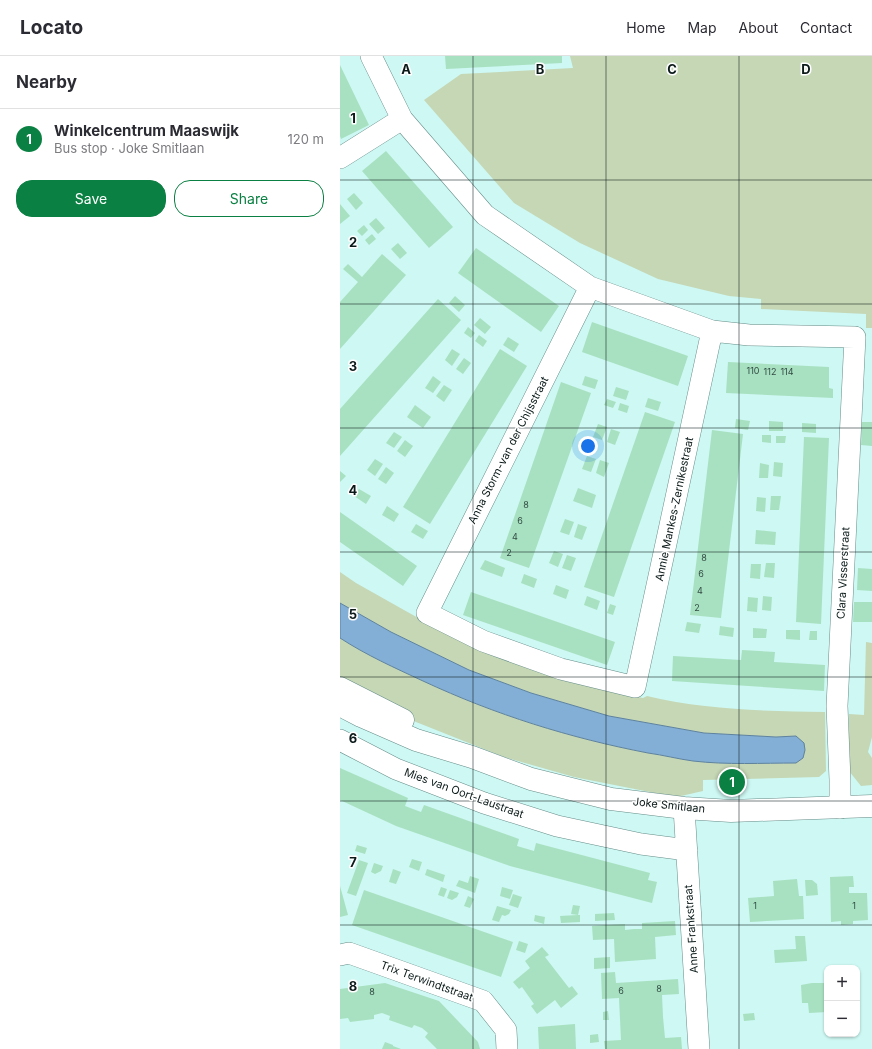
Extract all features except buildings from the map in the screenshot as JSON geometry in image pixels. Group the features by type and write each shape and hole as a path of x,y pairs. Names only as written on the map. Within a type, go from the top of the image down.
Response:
{"street":[{"path":"371,56 402,119 485,215 590,287 712,330"},
{"path":"340,158 402,119"},
{"name":"Anna Storm-van der Chijsstraat","path":"590,287 427,613 483,641 554,666 635,687"},
{"name":"Clara Visserstraat","path":"712,330 749,335 855,337 837,706 840,808"},
{"name":"Annie Mankes-Zernikestraat","path":"635,687 712,330"},
{"name":"Joke Smitlaan","path":"340,688 472,757"},
{"name":"Joke Smitlaan","path":"340,705 361,716 416,740 472,757 531,778 611,799 684,808 731,811 872,806"},
{"name":"Mies van Oort-Laustraat","path":"340,740 396,769 484,803 557,826 641,844 687,850"},
{"name":"Anne Frankstraat","path":"684,808 699,1049"},
{"name":"Trix Terwindtstraat","path":"340,955 349,953 483,1001 506,1030 507,1049"}],"green space":[{"path":"570,56 872,56 872,328 866,328 866,314 761,309 761,299 729,296 658,279 580,243 514,203 424,100 461,74 573,68"},
{"path":"340,572 356,583 452,637 611,691 643,698 647,696 669,701 713,707 825,712 826,771 819,777 703,780 703,791 681,796 670,796 574,777 504,757 416,722 340,682 340,638 381,661 450,693 506,715 562,733 619,747 693,761 732,763 796,763 796,736 776,737 704,733 609,716 531,693 469,670 391,632 340,603"},
{"path":"866,642 872,643 872,737 868,752 872,758 872,785 861,786 849,771 849,714 864,715"}],"water":[{"path":"340,603 391,632 469,670 531,693 609,716 704,733 776,737 796,736 804,743 805,750 803,758 796,763 732,763 693,761 590,740 562,733 506,715 450,693 391,666 370,656 340,638"}],"place":[{"name":"Winkelcentrum Maaswijk","path":"732,782"}]}
